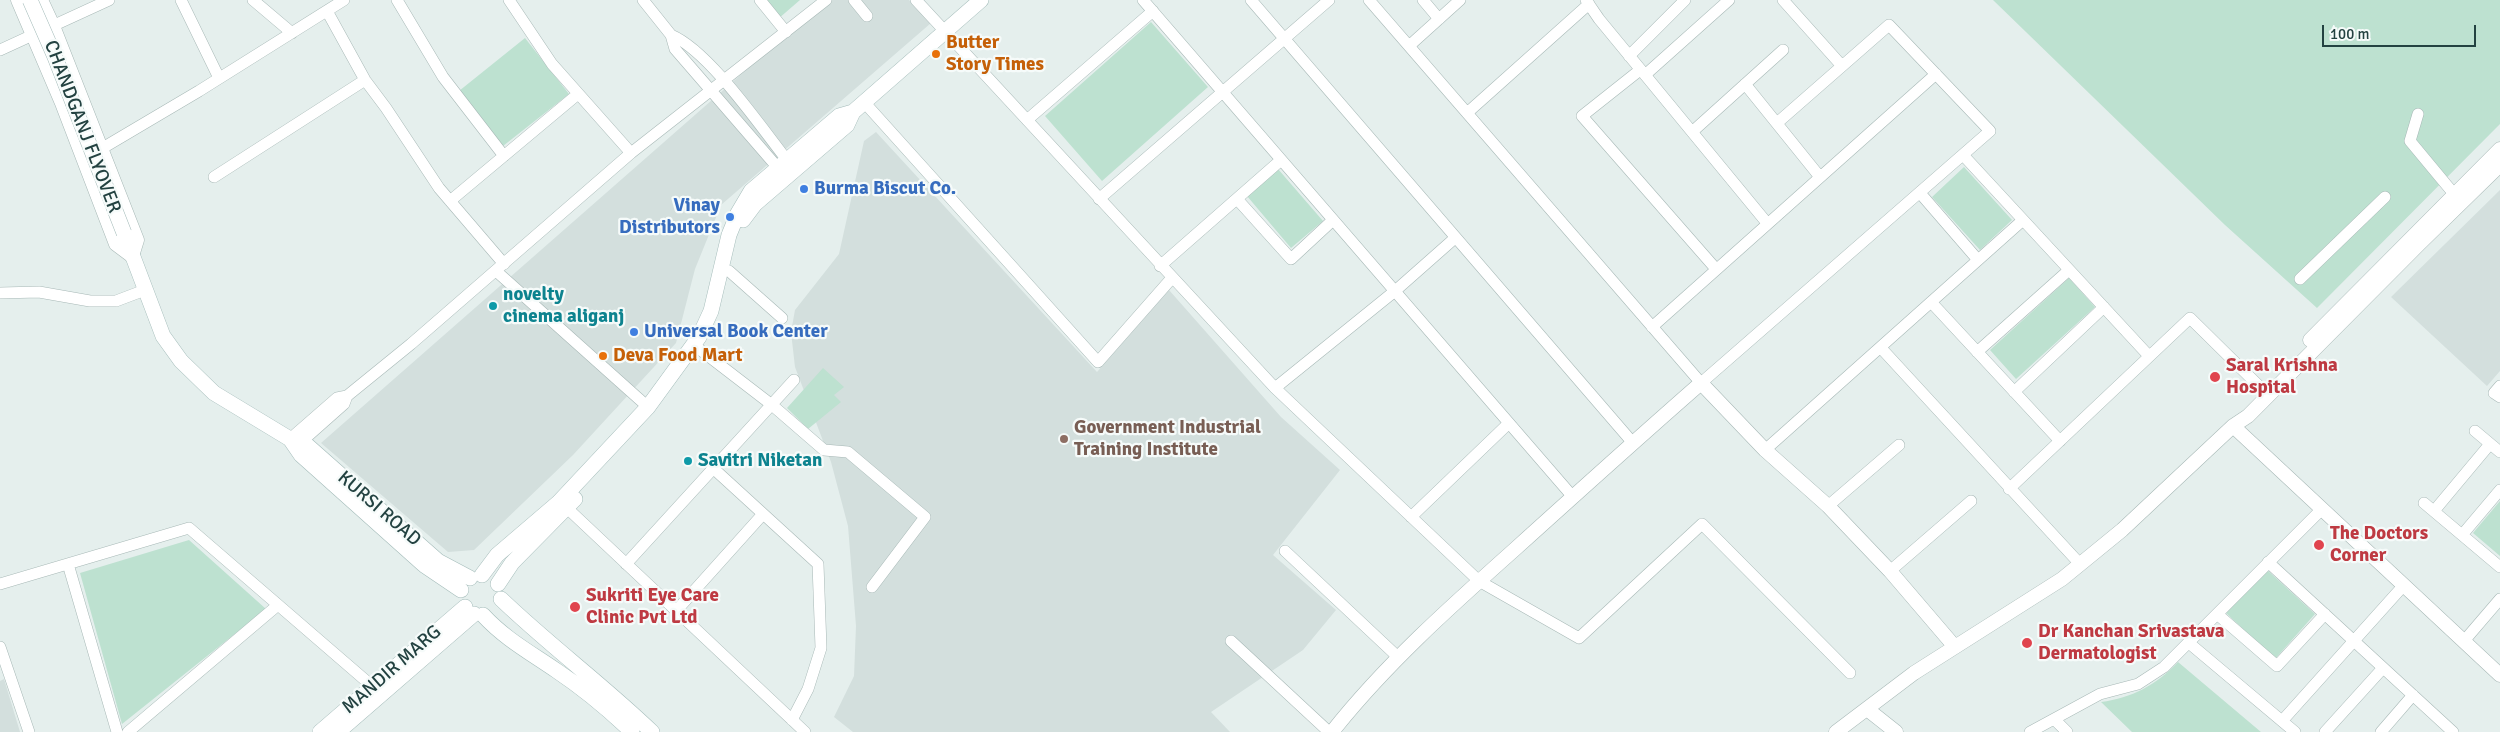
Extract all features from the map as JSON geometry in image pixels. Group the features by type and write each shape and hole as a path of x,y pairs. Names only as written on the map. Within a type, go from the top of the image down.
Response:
{"main road":[{"name":"CHANDGANJ FLYOVER","path":"30,0 55,56 132,256"},
{"path":"632,732 609,711 557,671 501,634 474,612 461,599 461,590 559,502 648,407 698,349 711,312 729,235 738,213 751,191 847,125 858,107 981,0"},
{"path":"338,732 377,691 474,612 497,607 499,591 512,564 567,508 698,349 717,315 741,224 785,167"},
{"name":"KURSI ROAD","path":"132,256 163,336 181,361 214,393 295,441 308,446 438,561 476,576"},
{"name":"KURSI ROAD","path":"295,441 301,455 424,565 461,590"},
{"path":"476,576 493,579 499,591 525,623 616,697 652,732"},
{"name":"MANDIR MARG","path":"320,732 377,691"}],"street":[{"path":"18,0 62,103 116,244 132,256 136,240 53,26 40,0"},
{"path":"0,50 109,0"},
{"path":"181,0 219,78"},
{"path":"253,0 292,32"},
{"path":"101,149 344,0"},
{"path":"397,0 443,77 504,156"},
{"path":"509,0 552,64 631,153"},
{"path":"642,0 671,35 675,49 785,167"},
{"path":"760,0 786,32"},
{"path":"295,441 337,398 347,396 500,268 631,153 826,0"},
{"path":"854,0 868,16"},
{"path":"916,0 1171,278 1275,388 1479,581 1579,638 1702,524 1850,673"},
{"path":"1143,0 1573,497"},
{"path":"1251,0 1633,443"},
{"path":"1099,200 1329,0"},
{"path":"1369,0 1701,383 1766,450 1828,506 1890,570 1955,647"},
{"path":"1423,0 1439,18"},
{"path":"1409,46 1460,0"},
{"path":"1629,56 1685,0"},
{"path":"1716,269 1582,116 1643,72 1730,0"},
{"path":"1783,0 1842,66"},
{"path":"1467,114 1587,2 1629,56 1767,223"},
{"path":"327,11 365,80 450,201 500,268 648,407"},
{"path":"1026,120 1153,11"},
{"path":"1231,641 1331,732 1399,658 1479,581 1701,383 1990,131 1889,25 1776,123"},
{"path":"671,35 684,40 723,80 785,167"},
{"path":"1692,132 1783,50"},
{"path":"1652,327 1936,74"},
{"path":"214,177 365,80"},
{"path":"1745,84 1820,177"},
{"path":"450,201 578,94"},
{"path":"858,107 1098,362 1171,278"},
{"path":"2418,114 2410,141 2454,194"},
{"path":"2233,426 2241,410 2500,149"},
{"path":"1963,155 2150,356"},
{"path":"1160,266 1281,160"},
{"path":"1836,732 1914,673 2062,579 2122,530 2233,426 2248,416 2500,165"},
{"path":"1920,193 1978,260"},
{"path":"2300,279 2385,197"},
{"path":"1237,199 1291,258 1333,220"},
{"path":"1766,450 2023,220"},
{"path":"1275,388 1395,292 1455,238"},
{"path":"1977,352 2069,270"},
{"path":"729,271 782,318"},
{"path":"0,293 39,292 90,301 116,301 145,290"},
{"path":"1931,302 2060,441"},
{"path":"2014,392 2104,307"},
{"path":"2009,489 2190,318 2262,389"},
{"path":"1881,348 2080,564"},
{"path":"698,349 772,405 824,450 848,452 925,517 872,587"},
{"path":"626,564 714,470 794,380"},
{"path":"2500,386 2494,393 2500,398"},
{"path":"1411,517 1509,423"},
{"path":"2233,426 2500,675"},
{"path":"2474,431 2500,452"},
{"path":"2434,511 2490,444"},
{"path":"1828,506 1899,445"},
{"path":"714,470 818,564 821,648 808,689 792,720"},
{"path":"2462,535 2500,490"},
{"path":"1890,570 1971,501"},
{"path":"2424,503 2500,567"},
{"path":"567,508 805,732"},
{"path":"2030,732 2100,694 2138,684 2164,667 2322,508"},
{"path":"676,611 762,514"},
{"path":"0,584 189,528 377,691"},
{"path":"1285,551 1399,658"},
{"path":"2268,562 2453,732"},
{"path":"68,564 117,732"},
{"path":"2282,721 2404,585"},
{"path":"2464,641 2500,599"},
{"path":"128,732 278,605"},
{"path":"2217,614 2278,666 2325,614"},
{"path":"2189,642 2296,732"},
{"path":"0,647 29,732"},
{"path":"2325,732 2383,668"},
{"path":"2385,731 2413,695"},
{"path":"1867,709 1896,732"},
{"path":"2054,719 2067,732"}],"shaded area":[{"path":"826,0 909,0 931,23 721,205 695,269 676,343 573,455 474,550 448,552 321,443"},
{"name":"Government Industrial Training Institute","path":"876,132 1097,372 1169,290 1281,417 1340,470 1273,555 1336,610 1303,650 1211,712 1230,732 853,732 834,717 854,676 856,626 848,526 831,462 795,367 791,332 795,310 839,254 864,141"},
{"path":"2500,190 2500,371 2487,386 2391,297"},
{"path":"4,679 20,732 0,732 0,681"}],"green space":[{"path":"762,0 800,0 778,19"},
{"path":"1993,0 2500,0 2500,124 2317,308 2225,225"},
{"path":"1151,22 1208,87 1102,181 1045,116"},
{"path":"525,38 569,94 503,146 459,91"},
{"path":"1964,167 2012,220 1980,250 1932,197"},
{"path":"1278,169 1323,221 1291,248 1247,196"},
{"path":"2069,278 2095,307 2016,379 1990,350"},
{"path":"823,368 844,387 834,395 841,402 808,429 787,408"},
{"path":"2500,501 2500,556 2473,533"},
{"path":"189,540 266,609 122,724 80,573"},
{"path":"2266,569 2315,614 2275,659 2226,613"},
{"path":"2178,662 2261,732 2132,732 2101,702 2133,694 2143,689 2152,684"}],"place":[{"name":"Butter Story Times","path":"936,54"},
{"name":"Burma Biscut Co.","path":"804,189"},
{"name":"Vinay Distributors","path":"730,217"},
{"name":"novelty cinema aliganj","path":"493,306"},
{"name":"Universal Book Center","path":"634,332"},
{"name":"Deva Food Mart","path":"603,356"},
{"name":"Saral Krishna Hospital","path":"2215,377"},
{"name":"Government Industrial Training Institute","path":"1064,439"},
{"name":"Savitri Niketan","path":"688,461"},
{"name":"The Doctors Corner","path":"2319,545"},
{"name":"Sukriti Eye Care Clinic Pvt Ltd","path":"575,607"},
{"name":"Dr Kanchan Srivastava Dermatologist","path":"2027,643"}]}
